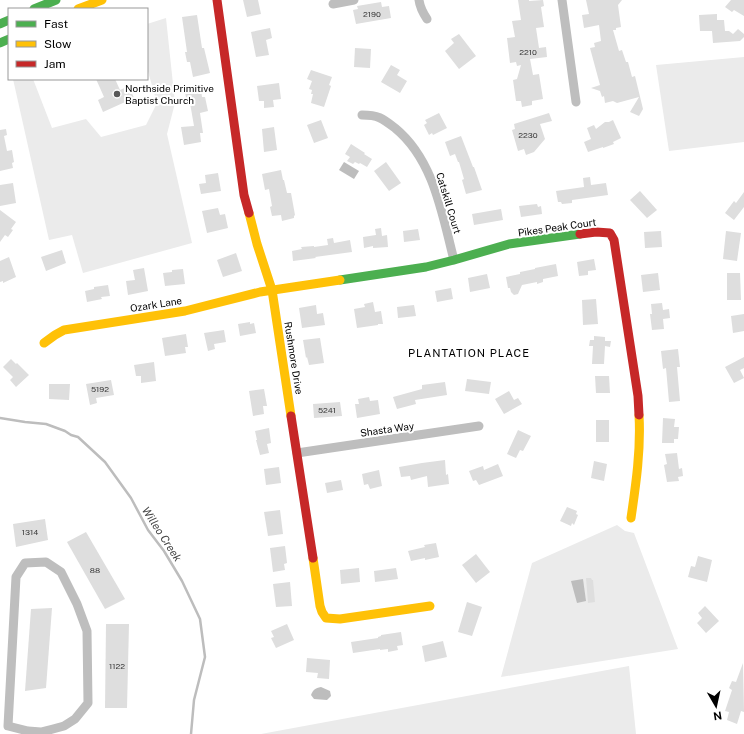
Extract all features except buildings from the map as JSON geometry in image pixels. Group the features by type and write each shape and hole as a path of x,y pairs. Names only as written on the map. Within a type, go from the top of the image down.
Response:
{"main road":[{"path":"36,8 56,0"},
{"path":"81,8 102,0"},
{"name":"Rushmore Drive","path":"217,0 244,194 257,244 272,290 322,612 326,618 340,619 430,606"},
{"name":"Pikes Peak Court","path":"272,290 426,267 509,244 596,232 610,233 614,240 638,396 640,419 640,441 631,518"},
{"name":"Ozark Lane","path":"44,343 64,330 185,311 272,290"}],"street":[{"path":"333,4 354,0"},
{"path":"419,0 420,7 427,19"},
{"path":"562,0 576,102"},
{"name":"Catskill Court","path":"362,115 372,115 382,118 400,132 420,157 433,184 439,202 454,260"},
{"name":"Shasta Way","path":"297,453 479,426"},
{"path":"46,562 61,572 77,604 87,631 88,703 75,719 64,726 53,730 40,732 28,731 4,724 16,577 26,563 46,562"}],"shaded area":[{"path":"166,18 175,103 167,134 192,243 83,273 72,235 49,240 13,80 33,80 52,128 86,119 101,137 146,125 157,103 148,72 148,24"},
{"path":"744,57 744,142 669,151 656,65"},
{"path":"344,162 359,171 354,179 339,170"},
{"path":"617,525 625,531 634,533 678,649 501,677 532,563"},
{"path":"583,579 586,601 577,603 571,581"},
{"path":"629,666 636,734 261,734"},
{"path":"321,687 330,691 331,696 327,700 314,699 311,695 314,690"}],"waterway":[{"name":"Willeo Creek","path":"0,418 46,424 78,437 105,462 131,498 148,530 164,551 182,581 200,619 205,657 194,700 191,734"}],"traffic: fast":[{"path":"36,8 56,0"},
{"path":"0,24 8,20"},
{"path":"0,43 8,39"},
{"path":"340,280 426,267 509,244 580,234"}],"traffic: slow":[{"path":"81,8 102,0"},
{"path":"249,213 257,244 272,290 291,416"},
{"path":"44,343 64,330 185,311 260,292 340,280"},
{"path":"631,518 639,454 639,415"},
{"path":"313,558 320,606 326,618 340,619 430,606"}],"traffic: jam":[{"path":"217,0 244,195 249,213"},
{"path":"580,234 596,232 610,233 614,240 638,396 639,415"},
{"path":"291,416 313,558"}],"place":[{"name":"Northside Primitive Baptist Church","path":"117,94"}],"district":[{"name":"PLANTATION PLACE","path":"469,353"}]}
